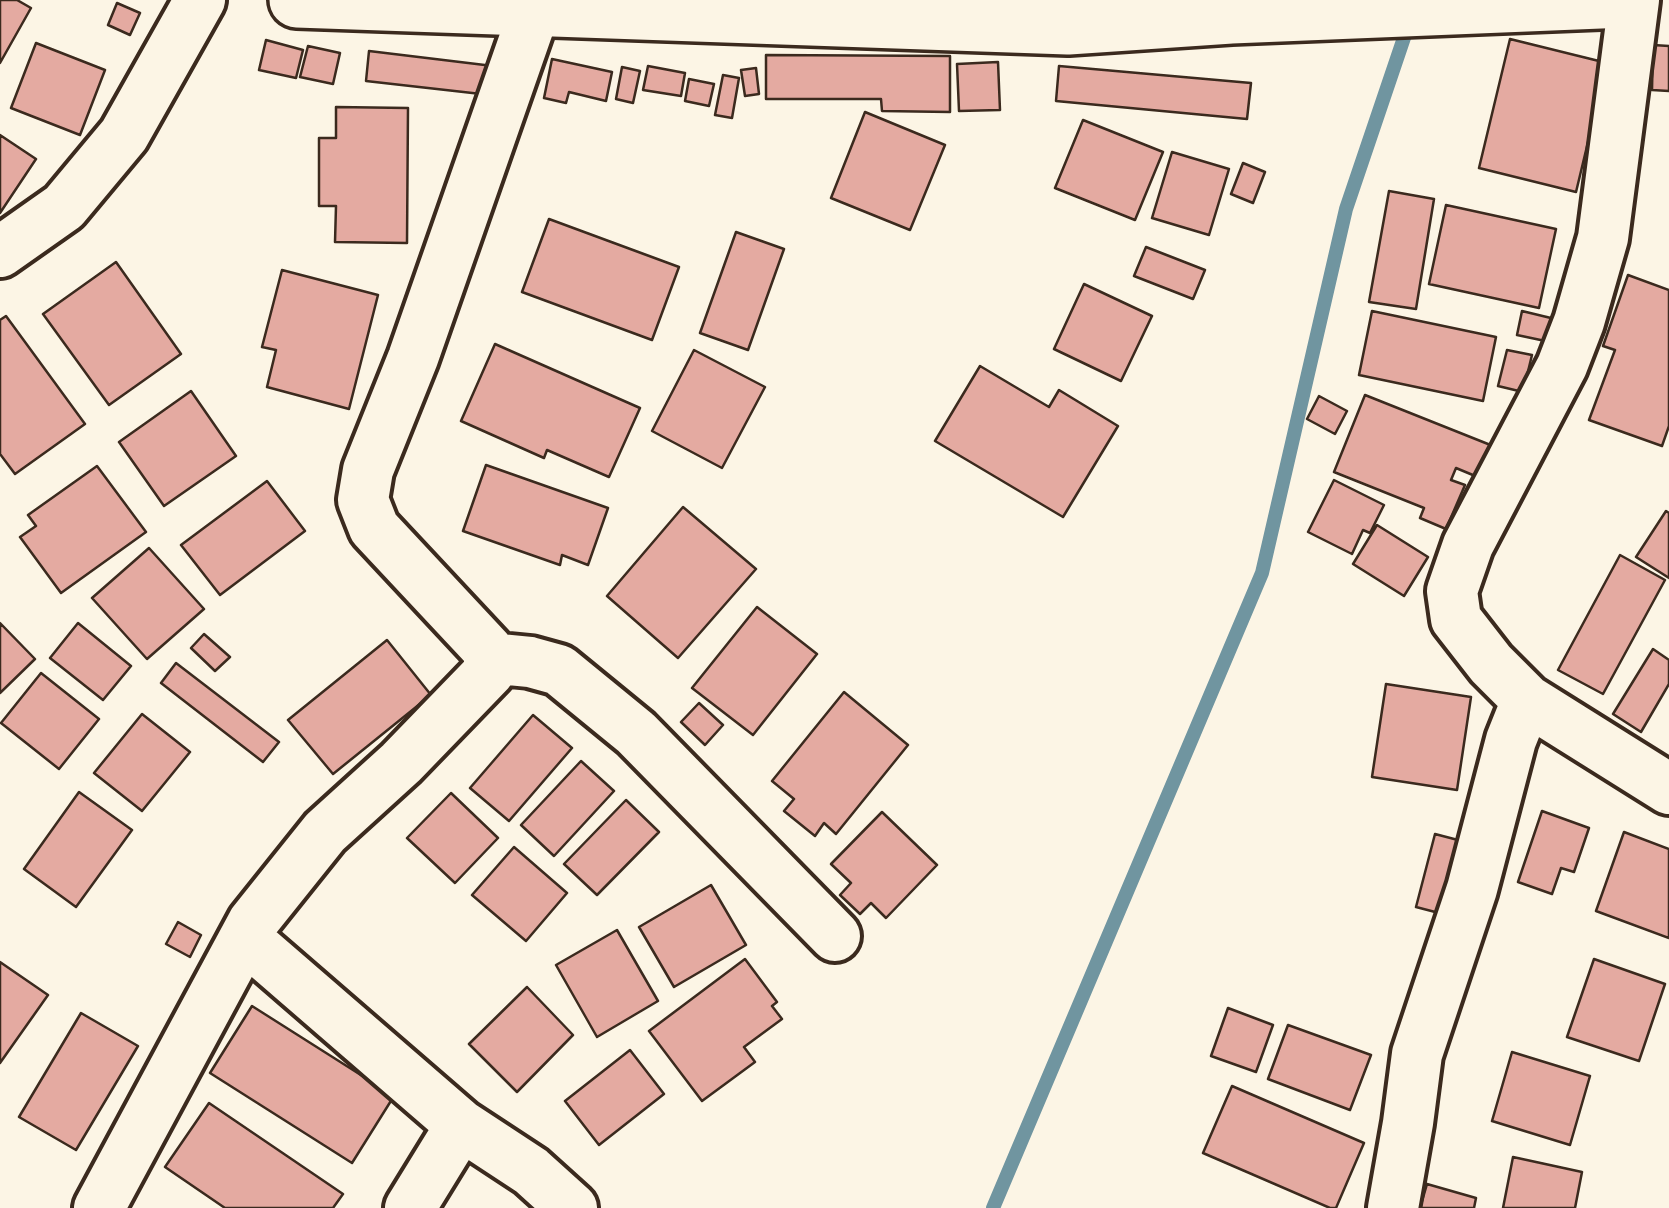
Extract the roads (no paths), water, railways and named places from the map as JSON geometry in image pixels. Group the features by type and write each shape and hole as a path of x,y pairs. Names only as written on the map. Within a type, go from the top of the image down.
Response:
{"street":[{"path":"0,252 64,207 124,135 200,0"},
{"path":"297,0 1068,27 1226,8 1626,0"},
{"path":"1634,0 1604,238 1579,322 1562,366 1468,545 1452,591 1456,619 1491,664 1527,700 1669,789"},
{"path":"100,1208 254,922 325,832 401,763 490,671 488,650 374,528 363,500 368,470 412,358 534,9"},
{"path":"489,658 559,670 636,733 836,936"},
{"path":"1393,1208 1417,1054 1472,889 1512,740 1527,700"},
{"path":"245,938 461,1124 531,1171 572,1208"},
{"path":"410,1208 461,1124"}],"waterway":[{"path":"993,1208 1262,573 1346,209 1410,20"}]}
